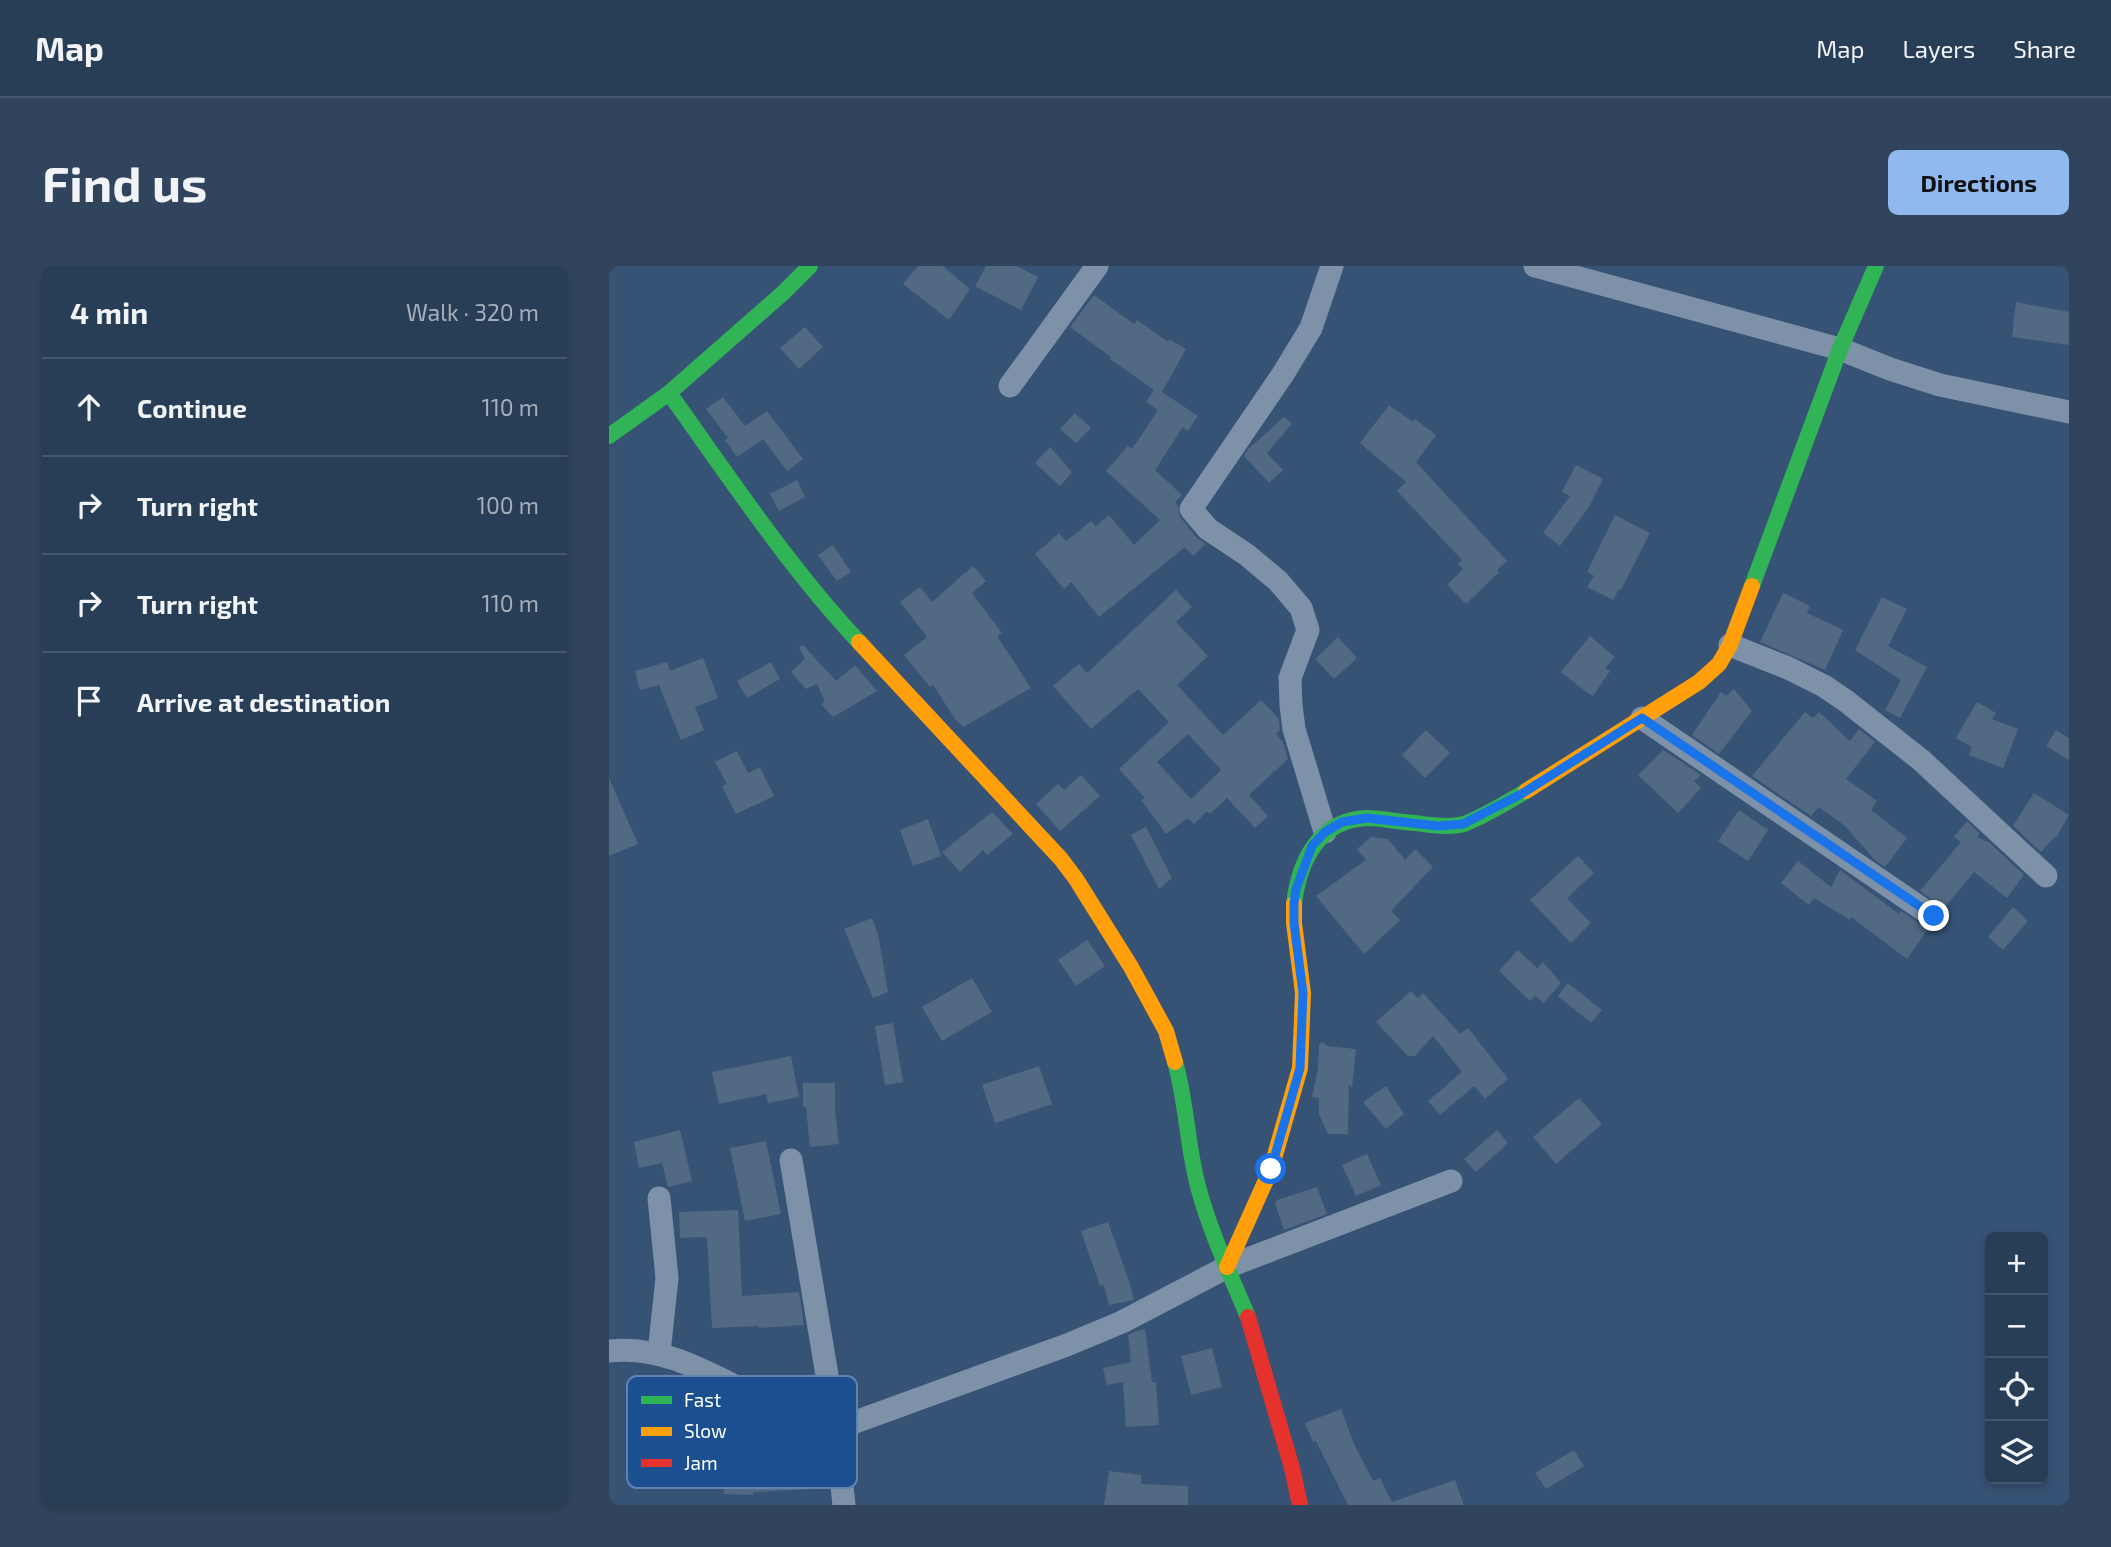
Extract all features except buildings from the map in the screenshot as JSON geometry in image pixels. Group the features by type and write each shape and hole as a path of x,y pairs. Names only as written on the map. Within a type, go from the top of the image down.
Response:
{"street":[{"path":"609,436 669,393 810,266"},
{"path":"1010,386 1097,266"},
{"path":"1325,832 1294,729 1291,705 1290,678 1308,630 1306,620 1301,608 1278,581 1247,555 1208,529 1191,509 1311,328 1332,266"},
{"path":"1535,266 1840,349 1940,385 2069,412"},
{"path":"1227,1267 1271,1169 1300,1068 1303,993 1294,903 1296,889 1312,846 1325,832 1342,822 1367,818 1438,826 1463,824 1523,793 1699,682 1719,664 1730,645 1840,349 1877,266"},
{"path":"669,393 792,564 827,608 1061,859 1084,890 1131,967 1166,1031 1181,1082 1189,1143 1199,1190 1248,1318 1292,1468 1300,1505"},
{"path":"1730,645 1788,668 1824,686 1846,701 1921,760 2046,876"},
{"path":"1642,718 1934,916"},
{"path":"792,1160 828,1376"},
{"path":"857,1422 1067,1345 1122,1322 1227,1267 1451,1181"},
{"path":"659,1198 667,1278 659,1353"},
{"path":"609,1351 627,1349 659,1353 714,1376"}],"traffic: fast":[{"path":"609,436 669,393 810,266"},
{"path":"1752,586 1840,349 1876,266"},
{"path":"669,393 784,552 859,642"},
{"path":"1294,904 1306,859 1314,846 1336,826 1367,818 1446,826 1464,824 1526,791"},
{"path":"1175,1062 1199,1190 1215,1239 1248,1317"}],"traffic: slow":[{"path":"1526,791 1699,682 1719,664 1730,645 1752,586"},
{"path":"859,642 1061,859 1131,967 1166,1031 1175,1062"},
{"path":"1227,1267 1271,1169 1300,1068 1303,993 1294,904"}],"traffic: jam":[{"path":"1248,1317 1292,1468 1300,1505"}],"route":[{"path":"1271,1169 1300,1068 1303,993 1294,923 1296,889 1312,846 1325,832 1342,822 1367,818 1438,826 1463,824 1523,793 1642,718 1934,916"}]}
